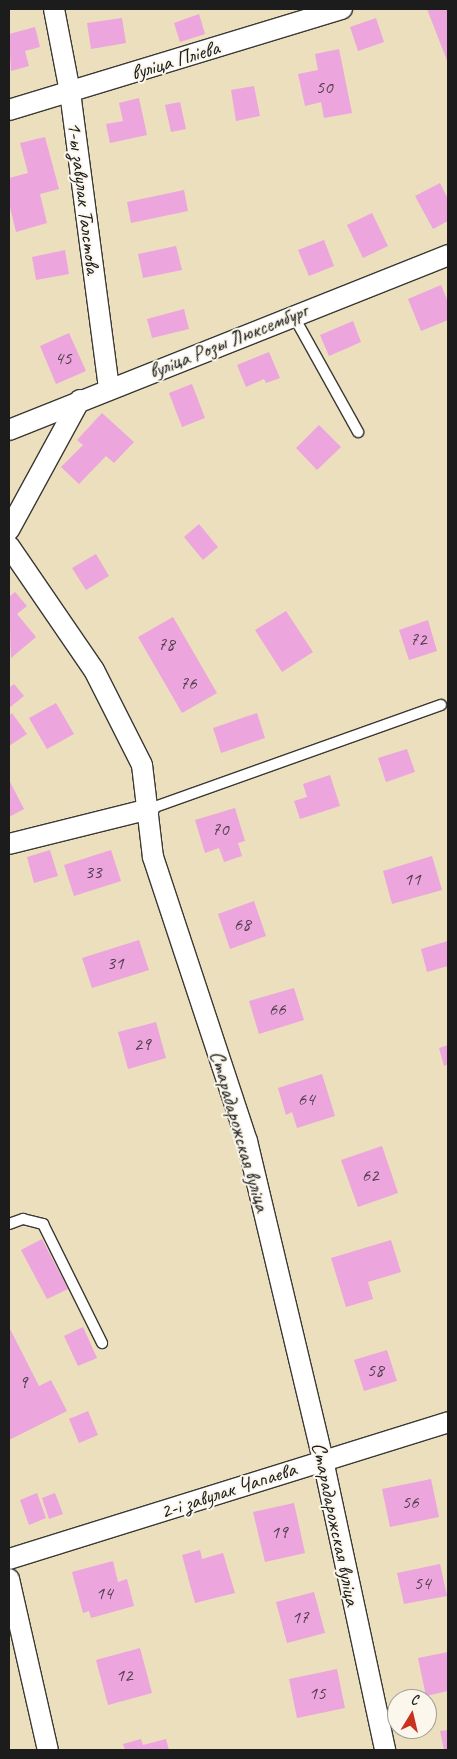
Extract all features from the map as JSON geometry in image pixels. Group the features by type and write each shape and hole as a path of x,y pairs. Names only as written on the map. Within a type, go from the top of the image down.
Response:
{"street":[{"name":"1-ы завулак Талстова","path":"54,9 70,92 109,388"},
{"name":"вуліца Пліева","path":"9,110 342,9"},
{"name":"вуліца Розы Люксембург","path":"9,430 109,388 448,255"},
{"path":"9,530 80,400"},
{"name":"Старадарожская вуліца","path":"9,546 94,670 142,766 149,809 153,858 247,1141 322,1460 385,1750"},
{"path":"9,844 149,809"},
{"name":"2-і завулак Чапаева","path":"9,1559 448,1422"},
{"path":"9,1580 48,1750"}],"lane":[{"path":"293,315 358,432"},
{"path":"149,809 441,705"},
{"path":"9,1224 24,1219 43,1224 102,1343"}],"building":[{"path":"427,9 448,9 448,63"},
{"path":"199,14 205,34 180,42 174,23"},
{"path":"122,18 126,43 91,49 87,23"},
{"path":"376,18 384,42 358,51 350,27"},
{"path":"35,27 40,47 25,51 29,66 11,71 9,34"},
{"path":"339,49 352,113 324,118 321,102 305,106 298,74 318,70 315,54"},
{"path":"254,86 260,116 236,121 231,90"},
{"path":"139,98 147,135 110,143 106,124 123,121 119,103"},
{"path":"180,102 186,129 171,132 165,105"},
{"path":"45,137 59,189 40,194 47,223 16,232 9,203 9,178 28,173 20,143"},
{"path":"440,183 448,199 448,221 433,229 415,196"},
{"path":"184,190 188,211 131,223 127,202"},
{"path":"372,213 388,246 363,258 347,225"},
{"path":"324,240 334,266 309,276 298,250"},
{"path":"176,246 182,270 143,278 138,254"},
{"path":"65,250 69,274 36,280 32,257"},
{"path":"441,285 448,302 448,320 421,331 408,299"},
{"path":"184,309 189,329 152,338 147,319"},
{"path":"353,321 361,342 329,356 320,335"},
{"path":"69,333 86,371 56,384 40,346"},
{"path":"269,352 280,378 266,383 264,379 246,387 237,365"},
{"path":"192,384 205,418 182,427 169,393"},
{"path":"102,413 134,442 114,463 106,456 79,484 61,467 83,445 77,440"},
{"path":"319,425 341,447 317,470 296,448"},
{"path":"199,524 218,547 203,560 184,537"},
{"path":"96,554 109,576 86,590 72,568"},
{"path":"15,592 27,606 17,614 36,637 11,658 9,597"},
{"path":"286,611 313,652 282,672 255,630"},
{"path":"173,617 217,693 182,713 138,637"},
{"path":"428,620 437,651 409,660 399,630"},
{"path":"14,684 24,696 9,708 9,688"},
{"path":"56,703 74,734 47,749 29,718"},
{"path":"12,713 27,734 9,746 9,716"},
{"path":"257,713 265,738 221,753 213,728"},
{"path":"407,749 415,772 386,782 378,758"},
{"path":"330,775 340,806 300,819 294,801 307,797 303,784"},
{"path":"9,780 24,809 9,817"},
{"path":"235,808 245,841 238,843 242,856 224,862 219,848 205,853 195,820"},
{"path":"50,850 58,876 34,883 27,857"},
{"path":"111,850 121,881 74,896 64,865"},
{"path":"432,856 442,890 392,904 383,871"},
{"path":"254,901 266,936 230,949 218,914"},
{"path":"139,940 149,970 92,988 82,958"},
{"path":"448,941 448,966 427,972 421,949"},
{"path":"294,988 304,1020 259,1034 249,1001"},
{"path":"156,1022 166,1058 128,1069 118,1032"},
{"path":"448,1045 448,1064 444,1066 439,1048"},
{"path":"322,1074 335,1116 297,1128 292,1112 286,1115 278,1088"},
{"path":"382,1146 398,1193 358,1207 341,1160"},
{"path":"42,1239 68,1289 47,1299 21,1250"},
{"path":"391,1240 401,1272 368,1282 373,1299 346,1307 331,1258"},
{"path":"9,1327 39,1386 51,1380 67,1411 9,1440"},
{"path":"83,1327 97,1358 78,1366 64,1336"},
{"path":"387,1350 397,1381 364,1391 354,1360"},
{"path":"88,1411 98,1435 79,1443 69,1419"},
{"path":"431,1479 439,1517 390,1527 382,1489"},
{"path":"37,1493 46,1518 29,1525 20,1500"},
{"path":"55,1493 63,1514 49,1519 42,1498"},
{"path":"294,1503 305,1553 265,1562 253,1512"},
{"path":"200,1550 202,1559 223,1553 235,1593 195,1603 182,1555"},
{"path":"113,1561 118,1582 127,1579 134,1606 91,1618 89,1611 83,1613 72,1572"},
{"path":"440,1564 447,1596 404,1604 397,1573"},
{"path":"314,1592 325,1633 287,1643 276,1602"},
{"path":"140,1648 152,1693 108,1705 96,1660"},
{"path":"448,1652 448,1691 437,1694 437,1689 425,1689 418,1658"},
{"path":"337,1669 345,1708 297,1718 289,1679"},
{"path":"448,1730 448,1750 444,1750 440,1731"},
{"path":"141,1739 143,1745 166,1739 169,1750 125,1750 123,1744"}]}
